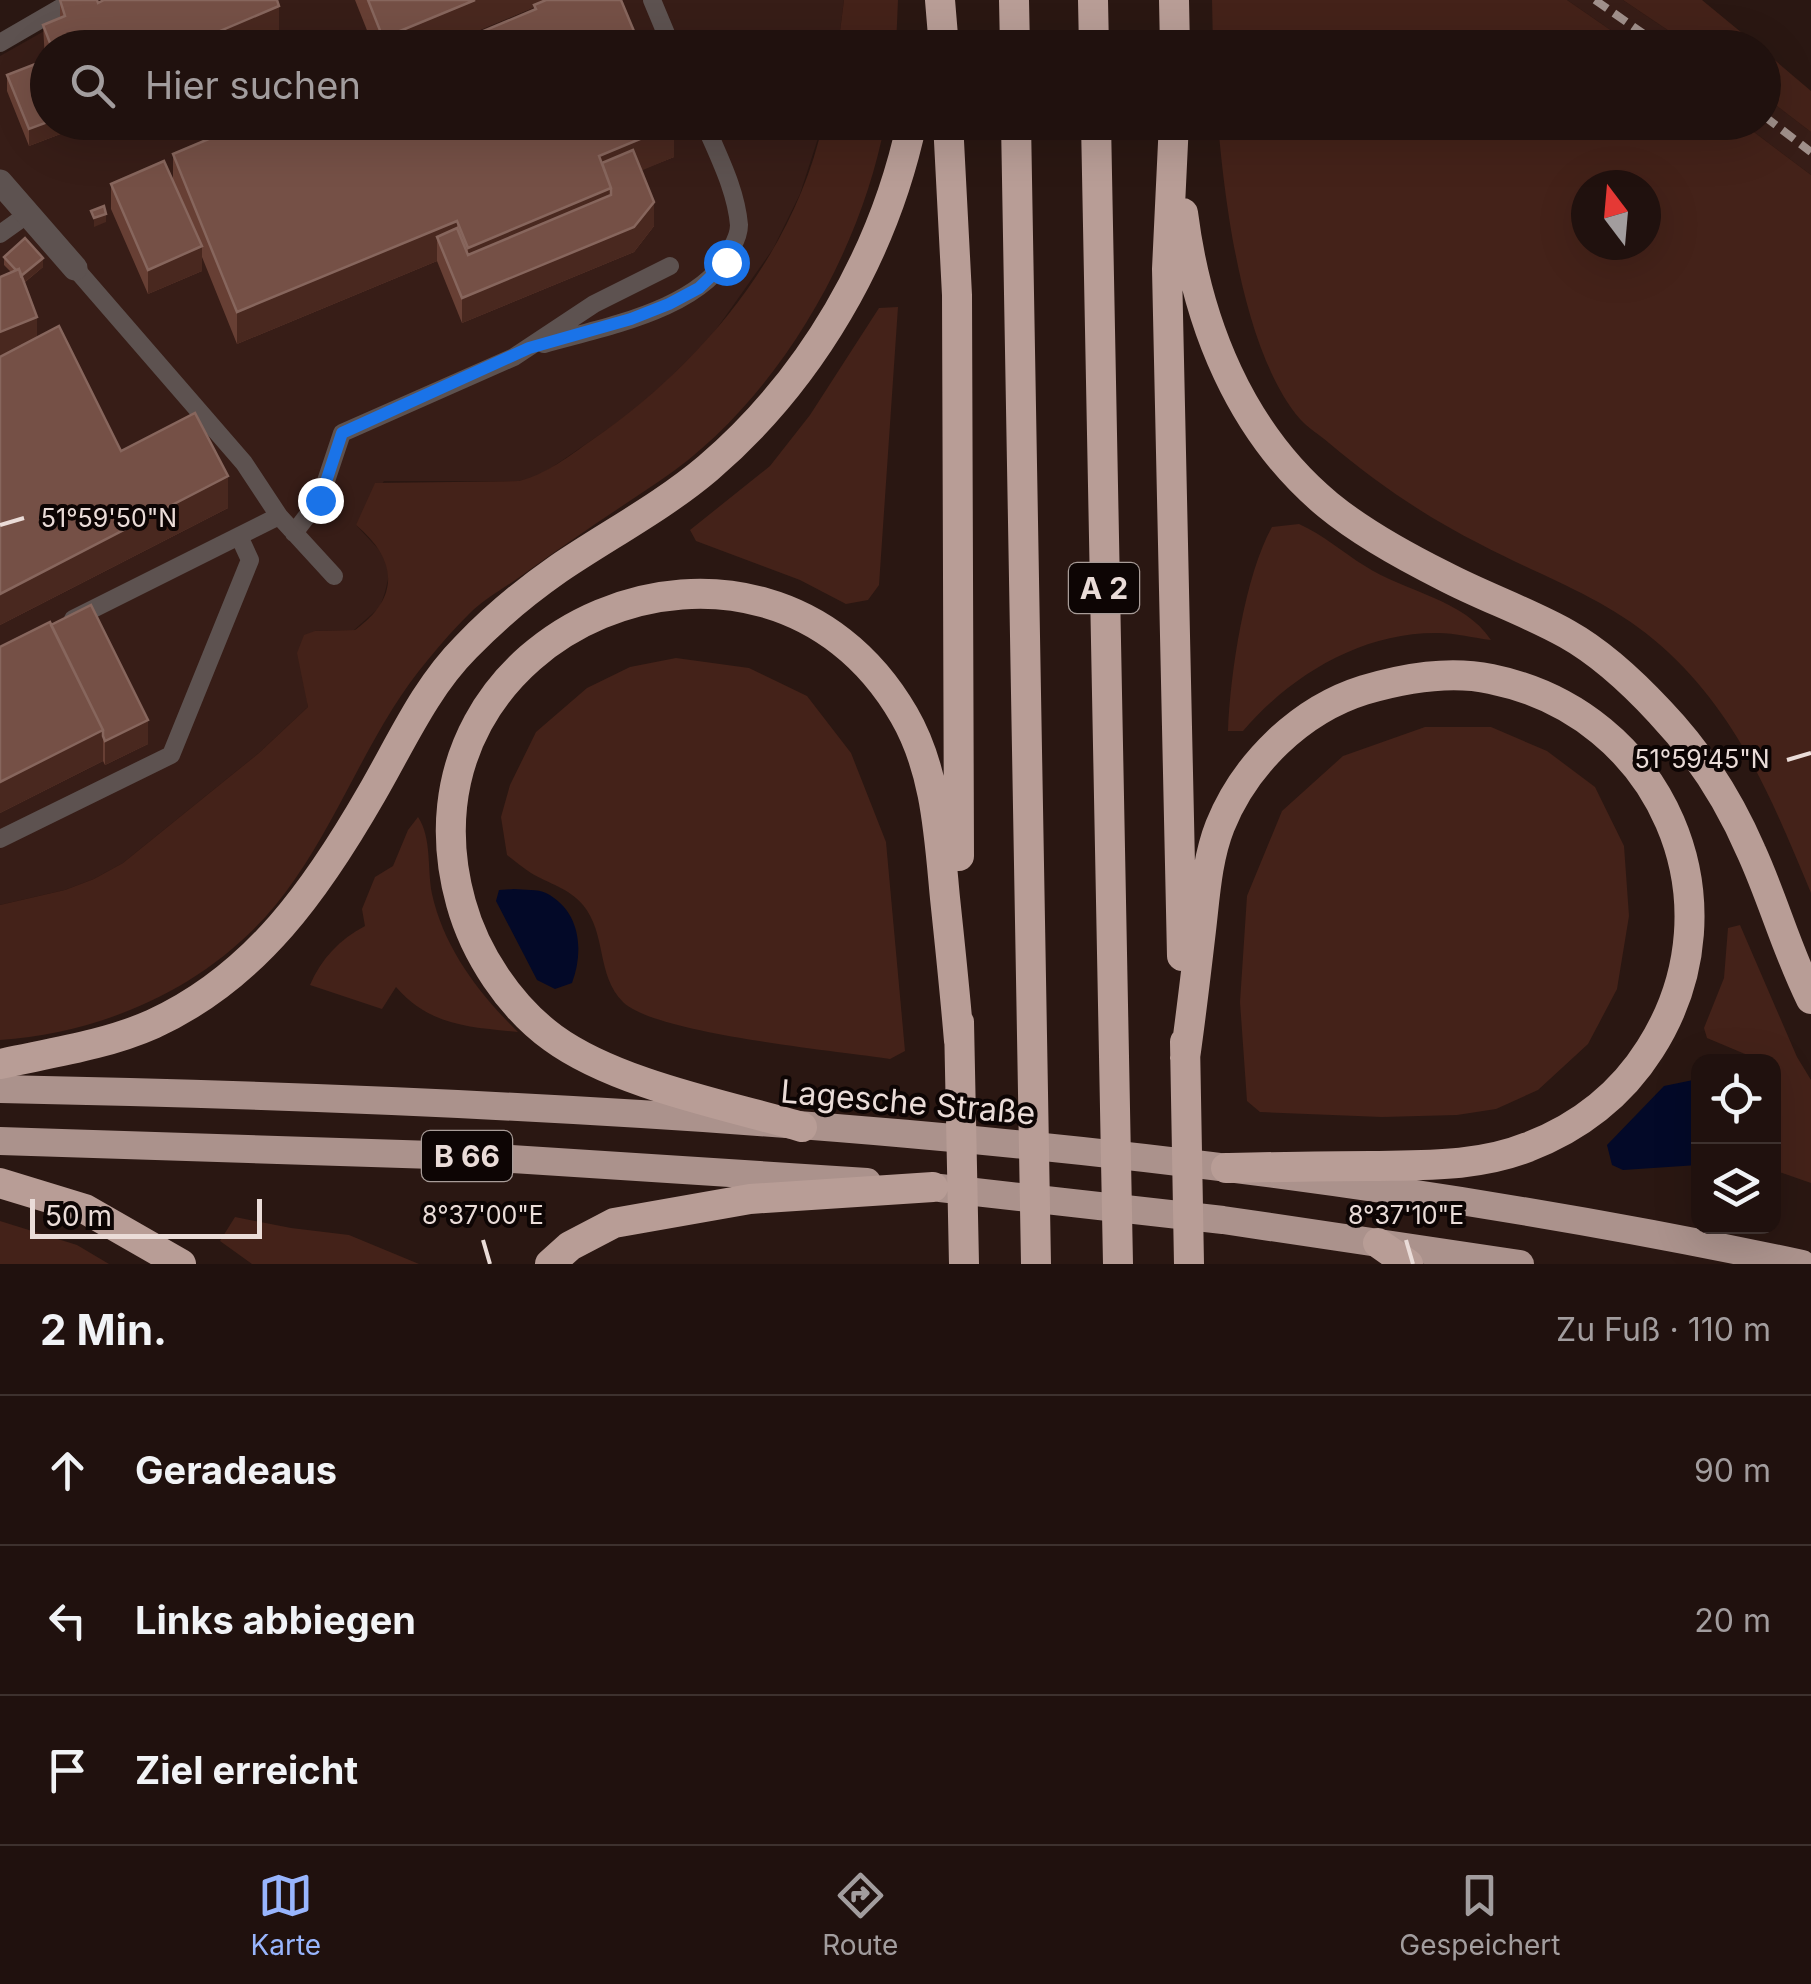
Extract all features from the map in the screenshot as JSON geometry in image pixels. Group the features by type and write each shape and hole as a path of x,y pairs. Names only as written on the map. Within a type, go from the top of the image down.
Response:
{"highway":[{"path":"926,30 928,0"},
{"path":"940,0 942,30"},
{"path":"1014,0 1015,30"},
{"path":"1094,0 1094,30"},
{"path":"1174,0 1175,30"},
{"path":"0,1064 84,1046 150,1025 192,1004 269,942 338,850 423,702 462,650 556,570 708,468 752,426 796,373 837,314 866,259 890,200 907,140"},
{"path":"949,140 957,295 964,1264"},
{"name":"A 2","path":"1016,140 1036,1264"},
{"name":"A 2","path":"1096,140 1118,1264"},
{"path":"1174,140 1167,289 1189,1264"},
{"path":"1175,140 1187,240 1198,292 1214,344 1234,389 1261,431 1292,470 1328,505 1446,578 1570,636 1620,674 1661,713 1730,806 1811,999"},
{"path":"802,1127 626,1074 594,1062 552,1038 521,1008 490,969 467,924 455,883 452,841 454,799 463,759 476,726 498,690 522,662 560,633 599,612 686,593 718,595 781,608 851,649 905,715 936,804 960,1041"},
{"path":"1185,1058 1208,871 1220,827 1242,783 1266,753 1304,719 1346,696 1395,681 1442,675 1488,678 1532,690 1568,706 1603,730 1636,764 1659,798 1686,875 1691,913 1688,956 1679,993 1663,1028 1638,1068 1605,1102 1570,1128 1525,1148 1472,1161 1226,1168"},
{"name":"Lagesche Straße","path":"0,1089 462,1104 802,1127 1226,1168 1626,1230 1802,1264"},
{"name":"B 66","path":"0,1141 465,1156 933,1187 1222,1220 1520,1264"},
{"path":"0,1183 85,1209 180,1264"},
{"path":"550,1264 570,1246 614,1223 750,1199 933,1187"},
{"path":"1378,1244 1408,1264"}],"street":[{"path":"0,182 75,268"}],"lane":[{"path":"0,43 74,0"},
{"path":"652,0 664,30"},
{"path":"294,533 320,500 342,433 529,348 631,319 699,288 726,262 740,230 731,187 711,140"},
{"path":"0,234 28,214"},
{"path":"529,348 594,304 670,266"},
{"path":"75,268 244,462 279,516 334,576"},
{"path":"51,630 279,516"},
{"path":"0,840 171,754 250,560 238,536"}],"shaded area":[{"path":"99,0 844,0 840,30 46,30"},
{"path":"844,0 898,0 897,30 840,30"},
{"path":"1212,0 1567,0 1610,30 1213,30"},
{"path":"1567,0 1623,0 1668,30 1610,30"},
{"path":"1623,0 1702,0 1738,30 1668,30"},
{"path":"30,39 30,140 817,140 800,194 773,249 708,341 672,377 627,416 538,477 519,481 384,481 356,525 384,555 390,571 380,607 354,630 315,631 305,687 308,707 259,753 123,863 65,890 0,905 0,56"},
{"path":"1781,65 1811,91 1811,132 1781,109"},
{"path":"1781,109 1811,132 1811,175 1765,140 1781,140"},
{"path":"818,140 881,140 855,224 833,274 775,368 741,410 661,480 488,598 459,624 393,708 295,879 268,914 237,944 203,971 127,1011 43,1035 0,1040 0,905 65,890 123,863 259,753 308,707 297,653 304,635 355,630 370,617 386,591 386,564 370,538 356,525 375,483 519,481 557,464 592,440 670,377 738,302 790,217"},
{"path":"1220,140 1765,140 1811,175 1811,893 1748,756 1707,694 1682,666 1613,610 1460,534 1364,471 1310,428 1281,391 1265,357 1241,278"},
{"path":"898,307 879,585 868,600 846,604 800,580 696,541 690,530 770,466 810,415 879,308"},
{"path":"1299,524 1381,575 1450,605 1491,640 1444,633 1382,640 1306,675 1243,731 1228,731 1236,654 1262,547 1272,527"},
{"path":"676,658 749,668 807,696 851,753 886,842 905,1051 890,1059 792,1046 708,1032 642,1013 623,1002 615,991 596,929 583,905 507,855 501,817 510,785 536,732 587,688 630,667"},
{"path":"1425,727 1491,727 1547,751 1595,787 1624,846 1629,916 1617,989 1588,1044 1538,1090 1496,1109 1457,1115 1382,1117 1260,1112 1247,1101 1240,1002 1247,896 1282,811 1343,756"},
{"path":"418,817 427,844 432,894 445,933 477,986 518,1032 467,1026 437,1017 396,987 382,1009 310,985 332,951 365,926 362,909 375,877 393,866"},
{"path":"1740,925 1797,1057 1811,1080 1811,1183 1781,1172 1781,1054 1745,1054 1707,1038 1704,1028 1724,978 1728,928"},
{"path":"235,1217 349,1235 419,1264 252,1264 220,1241"},
{"path":"0,1221 77,1245 109,1264 0,1264"}],"water":[{"path":"499,890 546,893 567,910 578,945 572,983 555,989 537,980 496,901"},
{"path":"1691,1080 1691,1165 1623,1170 1612,1165 1607,1145 1664,1086"}],"building":[{"path":"60,0 277,0 279,6 222,30 45,30 43,25 65,16"},
{"path":"368,0 475,0 402,30 380,30"},
{"path":"546,0 621,0 634,30 486,30 536,9 534,5"},
{"path":"30,66 30,129 29,129 7,75"},
{"path":"206,140 638,140 599,156 611,188 468,248 457,221 237,312 173,154"},
{"path":"633,150 654,202 634,227 462,298 437,237 457,228 468,255 611,195 602,163"},
{"path":"164,161 202,246 148,270 111,184"},
{"path":"104,206 106,214 94,218 91,211"},
{"path":"25,238 43,258 21,276 19,269 4,257"},
{"path":"19,269 37,317 0,332 0,277"},
{"path":"59,326 121,451 195,413 228,476 0,594 0,357"},
{"path":"91,605 148,720 105,741 51,625"},
{"path":"50,622 103,730 0,782 0,647"}],"railway":[{"path":"1595,0 1638,30"},
{"path":"1781,129 1811,152"}],"route":[{"path":"320,500 342,433 529,348 669,304 699,288 726,262"}]}
